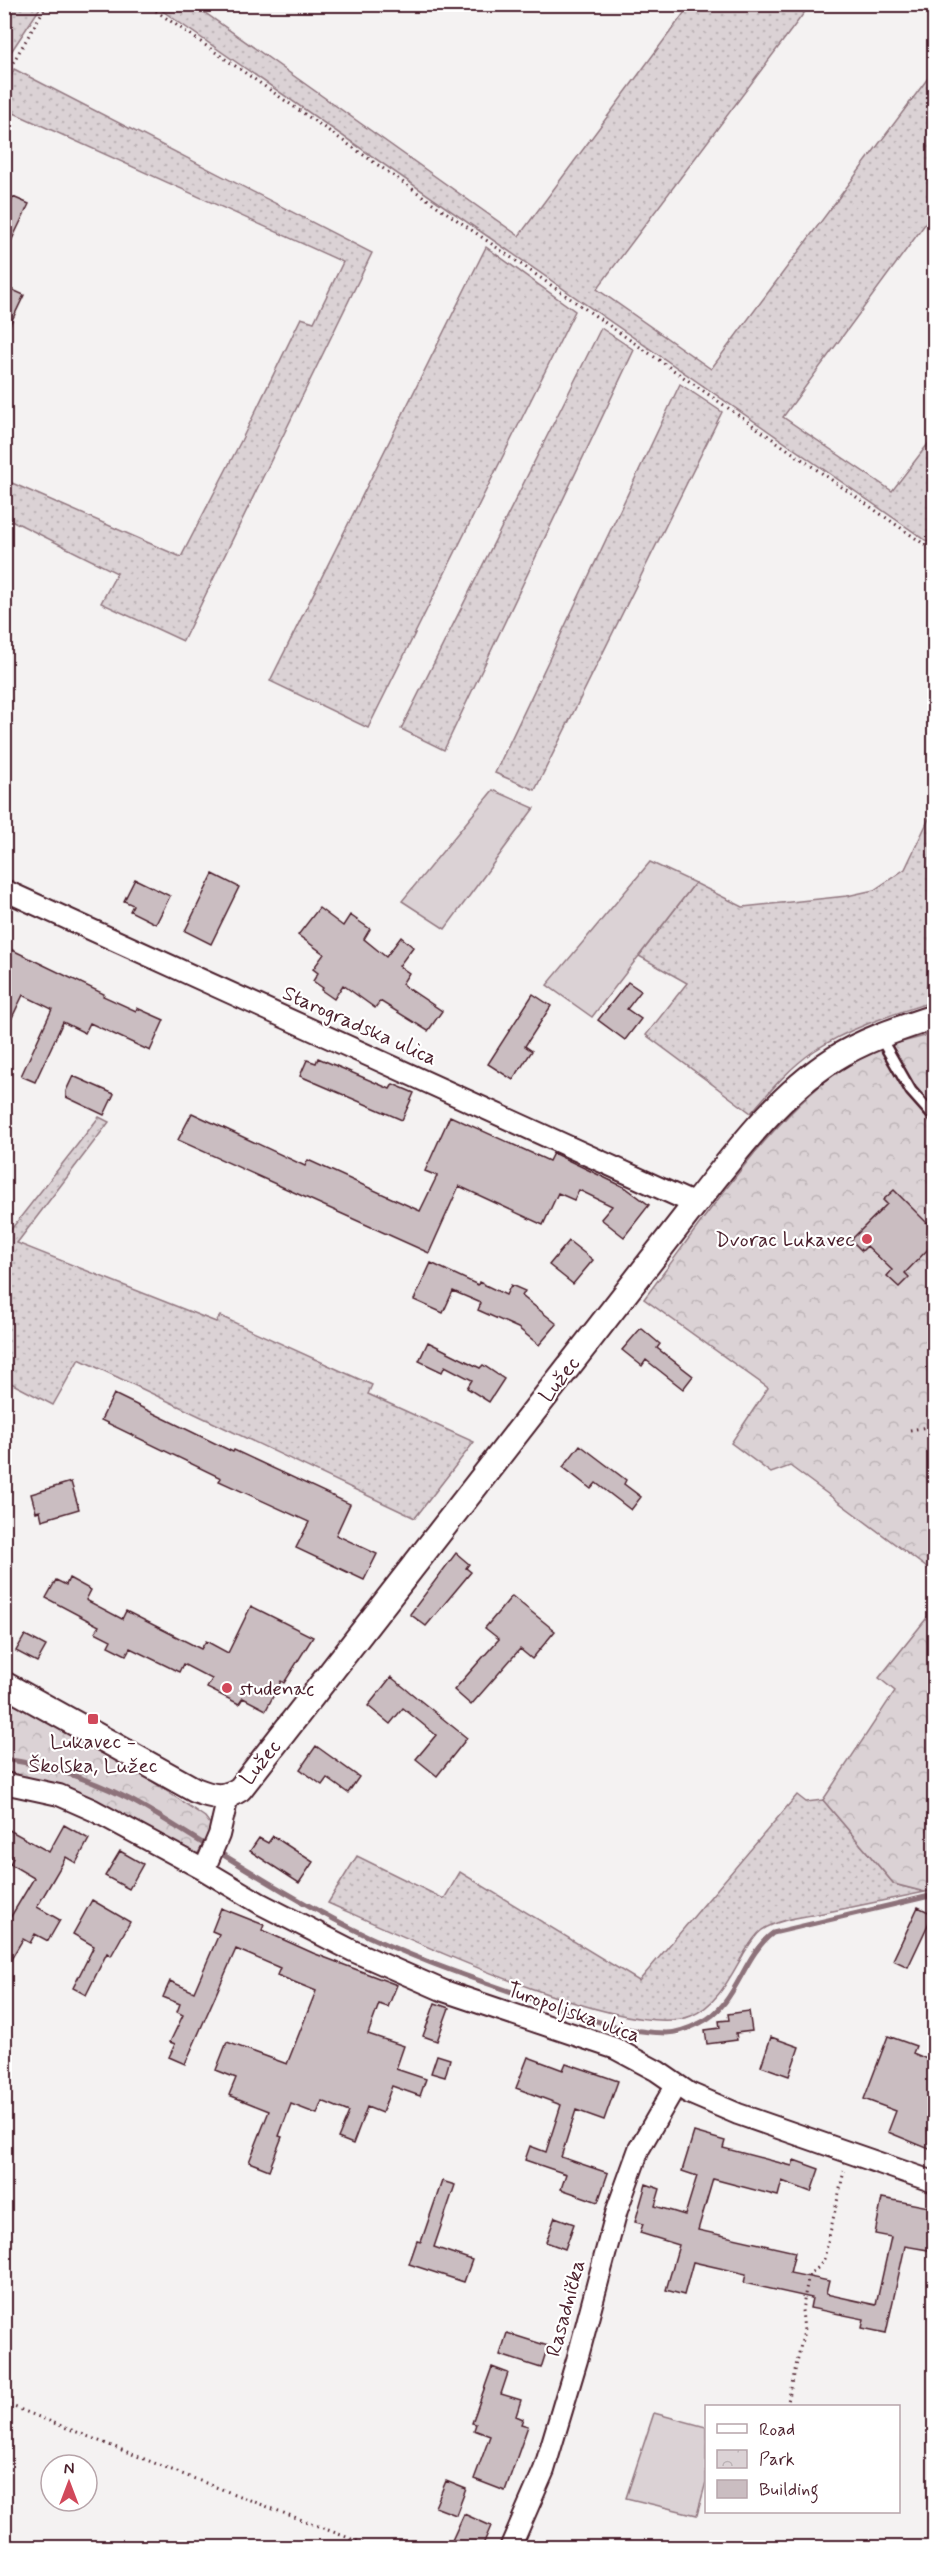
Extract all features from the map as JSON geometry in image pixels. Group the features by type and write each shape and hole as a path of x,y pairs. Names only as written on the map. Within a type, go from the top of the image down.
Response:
{"street":[{"name":"Starogradska ulica","path":"4,890 695,1204"},
{"name":"Lužec","path":"228,1797 240,1789 726,1165 792,1092 836,1057 880,1037 934,1017"},
{"path":"4,1684 195,1790 213,1797 228,1797 219,1835 207,1864"},
{"name":"Turopoljska ulica","path":"4,1783 59,1795 207,1864 261,1904 353,1951 444,1991 614,2048 657,2071 676,2085 738,2114 934,2182"},
{"name":"Rasadnička","path":"510,2547 544,2470 577,2360 616,2210 639,2149 676,2085"}],"lane":[{"path":"880,1037 911,1091 934,1116"}],"path":[{"path":"4,78 47,4"},
{"path":"146,4 934,551"},
{"path":"910,1430 934,1426"},
{"path":"787,2405 804,2331 802,2310 809,2274 819,2267 824,2259 848,2151"},
{"path":"4,2403 375,2547"}],"green space":[{"path":"15,5 42,5 5,61 5,20"},
{"path":"154,5 194,5 519,236 690,5 810,5 597,289 711,369 934,70 934,212 783,417 892,491 934,436 934,546"},
{"path":"14,69 372,253 183,641 101,603 117,573 5,517 5,480 181,557 301,318 314,322 343,262 5,109 5,93"},
{"path":"486,247 575,311 368,728 270,681"},
{"path":"601,328 634,350 444,750 401,729"},
{"path":"680,384 722,412 535,790 495,773"},
{"path":"493,790 534,808 445,929 402,901"},
{"path":"934,808 934,1001 872,1022 828,1042 796,1065 751,1113 646,1035 687,983 639,956 695,883 743,907 847,896 874,890 905,869"},
{"path":"650,862 695,883 592,1017 547,985"},
{"path":"934,1033 934,1573 790,1466 771,1473 731,1443 768,1388 644,1299 743,1167 799,1105 829,1078 860,1056"},
{"path":"99,1117 109,1122 17,1243 216,1322 220,1316 372,1385 368,1394 474,1442 415,1518 79,1359 53,1405 5,1380 5,1237"},
{"path":"934,1609 934,1890 925,1892 894,1884 823,1800 895,1691 879,1678"},
{"path":"4,1694 125,1763 205,1817 214,1829 194,1859 5,1776"},
{"path":"797,1795 806,1802 823,1800 894,1884 925,1892 791,1919 769,1926 754,1938 715,1998 691,2016 660,2020 617,2014 566,2000 456,1959 328,1903 357,1856 444,1899 460,1872 639,1981"},
{"path":"654,2413 705,2427 705,2486 697,2515 626,2498"}],"building":[{"path":"13,197 29,204 4,256 4,203 10,205"},
{"path":"4,286 24,295 4,337"},
{"path":"213,874 239,887 211,944 185,931"},
{"path":"135,879 170,896 156,924 130,911 133,905 124,901"},
{"path":"319,908 343,926 350,915 370,929 364,939 386,957 401,937 413,947 399,966 409,973 402,984 442,1011 428,1031 380,1001 375,1008 343,985 334,999 313,981 318,973 313,969 324,954 298,935"},
{"path":"4,946 104,994 103,996 136,1011 137,1008 164,1020 150,1051 90,1023 85,1033 63,1022 35,1082 21,1076 52,1009 23,995 4,1034"},
{"path":"628,982 641,991 627,1009 641,1019 625,1040 598,1020"},
{"path":"533,994 551,1006 525,1046 532,1051 513,1080 488,1064"},
{"path":"318,1058 390,1089 393,1084 414,1093 402,1120 300,1076 307,1060 316,1063"},
{"path":"73,1076 114,1094 104,1115 66,1097 66,1091"},
{"path":"192,1113 305,1166 308,1160 420,1211 437,1176 425,1171 450,1116 549,1161 553,1153 626,1188 649,1205 624,1237 601,1219 612,1206 579,1190 574,1200 558,1193 543,1225 459,1186 429,1253 178,1140"},
{"name":"Dvorac Lukavec","path":"894,1190 927,1223 934,1215 934,1243 905,1273 909,1277 899,1287 887,1276 892,1270 867,1246 862,1251 851,1240 887,1204 883,1200"},
{"path":"569,1241 593,1260 573,1284 549,1265"},
{"path":"431,1263 506,1295 511,1285 525,1291 522,1296 557,1324 539,1345 518,1328 478,1310 481,1303 453,1291 443,1313 414,1300"},
{"path":"641,1328 660,1344 657,1348 693,1376 683,1389 646,1360 642,1366 622,1350"},
{"path":"428,1342 480,1368 483,1365 504,1379 489,1402 467,1388 472,1380 445,1366 442,1372 419,1361"},
{"path":"114,1394 233,1452 234,1450 350,1504 336,1535 377,1554 364,1580 296,1548 309,1522 219,1481 221,1478 101,1420"},
{"path":"580,1445 626,1480 624,1484 641,1497 631,1510 596,1483 591,1489 563,1467"},
{"path":"71,1482 79,1509 42,1520 40,1511 36,1512 31,1494"},
{"path":"456,1553 469,1564 466,1568 471,1572 426,1626 410,1614"},
{"path":"69,1578 91,1590 86,1600 122,1619 126,1611 201,1649 206,1641 228,1653 251,1606 313,1637 284,1683 281,1681 266,1710 243,1698 239,1704 207,1688 212,1679 183,1664 179,1672 130,1648 126,1655 108,1646 111,1640 95,1632 99,1626 46,1598 56,1580 66,1585"},
{"path":"512,1596 555,1631 532,1659 520,1649 471,1705 454,1690 499,1639 485,1628"},
{"path":"25,1635 46,1646 37,1662 16,1651"},
{"path":"391,1677 467,1738 437,1776 416,1759 436,1735 403,1708 390,1724 368,1706"},
{"path":"316,1746 359,1777 348,1793 327,1778 322,1785 300,1769"},
{"path":"64,1825 89,1839 76,1863 66,1857 37,1907 60,1920 48,1941 35,1934 30,1943 23,1939 4,1971 4,1928 34,1878 10,1864 13,1858 4,1855 4,1827 49,1852"},
{"path":"273,1836 313,1862 299,1883 250,1851 259,1838 268,1843"},
{"path":"120,1851 143,1864 129,1889 105,1876"},
{"path":"92,1900 130,1922 111,1956 107,1953 86,1995 73,1988 94,1946 73,1934"},
{"path":"918,1907 933,1914 908,1967 893,1960"},
{"path":"221,1908 264,1925 262,1930 313,1953 397,1985 388,2007 379,2004 368,2034 404,2046 396,2069 426,2079 420,2096 392,2086 382,2113 367,2107 353,2144 338,2138 349,2112 322,2101 317,2114 291,2104 279,2136 282,2137 269,2170 249,2162 269,2111 229,2095 236,2078 216,2070 227,2042 287,2064 316,1991 277,1975 280,1968 236,1949 185,2064 169,2057 175,2044 170,2042 183,2015 177,2012 180,2004 163,1997 170,1981 194,1992 219,1934 212,1931"},
{"path":"435,2003 449,2008 437,2041 423,2036"},
{"path":"749,2011 752,2031 736,2033 737,2040 707,2044 705,2030 720,2028 719,2021 729,2020 728,2014"},
{"path":"888,2036 916,2046 913,2053 934,2062 934,2089 929,2101 934,2103 934,2151 888,2132 896,2111 864,2099"},
{"path":"771,2037 799,2047 789,2076 761,2066"},
{"path":"437,2055 450,2059 445,2077 431,2073"},
{"path":"528,2057 563,2070 566,2063 618,2081 604,2120 576,2110 561,2157 608,2173 598,2202 561,2189 566,2174 525,2160 530,2146 546,2152 561,2105 516,2088"},
{"path":"694,2132 725,2141 723,2148 792,2166 794,2160 819,2169 811,2192 782,2181 778,2196 713,2179 698,2230 795,2252 790,2273 829,2281 826,2294 876,2305 891,2237 875,2234 882,2198 934,2208 934,2251 905,2246 886,2333 862,2328 864,2319 810,2308 812,2298 744,2283 746,2274 693,2262 684,2295 666,2290 679,2245 640,2233 643,2224 635,2222 646,2184 660,2189 655,2206 685,2215 697,2176 682,2171"},
{"path":"442,2181 455,2185 434,2247 472,2260 464,2282 409,2264 417,2241 421,2242"},
{"path":"555,2217 574,2224 565,2249 546,2242"},
{"path":"507,2333 548,2346 541,2368 500,2355"},
{"path":"492,2367 508,2373 501,2394 521,2400 516,2416 523,2419 521,2424 528,2426 505,2491 474,2479 490,2436 474,2430 476,2424 472,2423"},
{"path":"446,2481 466,2489 456,2515 435,2507"},
{"path":"464,2514 491,2526 482,2547 449,2547"}],"waterway":[{"path":"4,1759 52,1769 99,1785 139,1804 209,1847"},
{"path":"217,1851 317,1910 395,1948 579,2016 631,2030 649,2032 679,2031 696,2025 713,2015 723,2005 753,1955 773,1933 934,1895"}],"place":[{"name":"Dvorac Lukavec","path":"867,1239"},
{"name":"studenac","path":"227,1688"},
{"name":"Lukavec - Školska, Lužec","path":"93,1719"}]}
